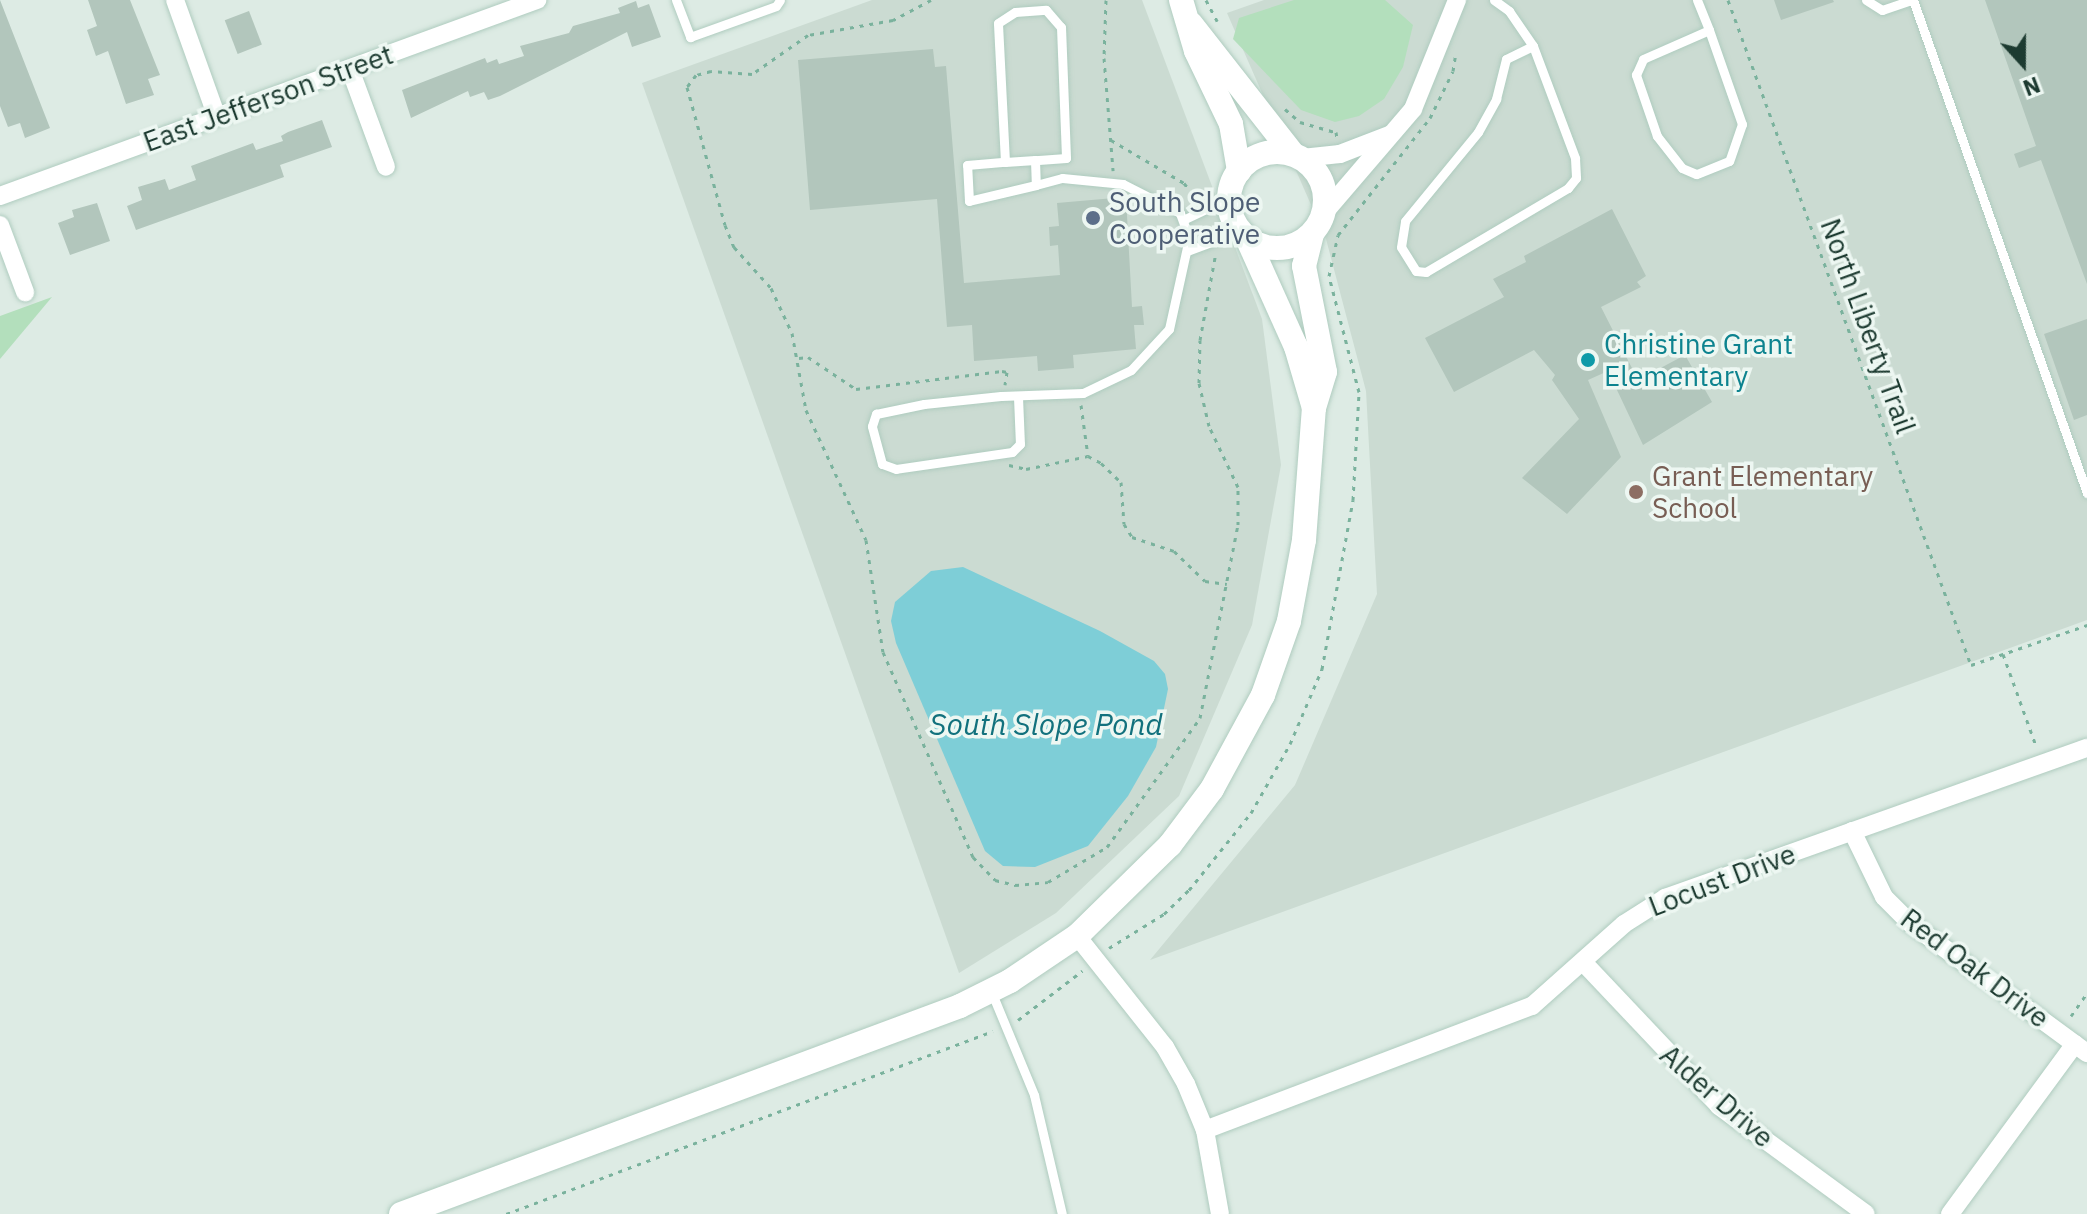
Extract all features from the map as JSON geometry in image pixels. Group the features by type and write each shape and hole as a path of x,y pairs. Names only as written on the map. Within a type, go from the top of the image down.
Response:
{"main road":[{"path":"401,1214 876,1041 991,991 1077,936 1143,875 1193,816 1263,695 1297,589 1314,408 1325,372 1304,266 1318,223 1324,187 1185,11"},
{"path":"1185,11 1196,51 1231,124 1239,171 1229,198 1296,347 1314,408"},
{"path":"1239,171 1263,153 1298,156"},
{"path":"1244,234 1273,248 1287,247 1318,223"}],"street":[{"path":"175,0 217,117"},
{"name":"East Jefferson Street","path":"0,196 350,69 495,8 537,0"},
{"path":"1318,223 1381,152 1389,135 1423,91 1441,30 1457,0"},
{"path":"350,69 386,167"},
{"path":"1298,156 1340,154 1389,135"},
{"path":"0,225 25,292"},
{"name":"Locust Drive","path":"1205,1130 1532,1006 1634,917 1665,898 2087,748"},
{"name":"Red Oak Drive","path":"1852,831 1884,897 1910,923 2081,1049"},
{"path":"1077,936 1165,1047 1205,1130 1220,1214"},
{"name":"Alder Drive","path":"1583,962 1719,1106 1866,1214"},
{"path":"1950,1214 2081,1049"}],"lane":[{"path":"676,0 690,37 776,6 780,0"},
{"path":"1494,0 1509,11 1533,46 1575,158 1576,178 1568,188 1437,266 1416,271 1401,247 1405,221 1478,132 1496,99 1506,59 1533,46"},
{"path":"1697,0 1709,30 1742,124 1729,161 1696,174 1682,168 1657,136 1636,75 1643,59 1709,30"},
{"path":"1866,0 1882,10 1912,0 2087,493"},
{"path":"1005,162 995,30 1003,17 1015,12 1046,10 1061,27 1066,158 967,165 969,201 1062,178 1123,184 1185,219"},
{"path":"1035,160 1036,185"},
{"path":"1185,219 1229,198"},
{"path":"1018,397 1020,444 1003,454 888,468 880,457 872,419 924,404 1005,396 1078,394 1131,370 1162,339 1177,301 1187,251 1185,219"},
{"path":"1187,251 1244,234"},
{"path":"991,991 1034,1095 1062,1214"}],"path":[{"path":"1106,0 1104,58 1113,169"},
{"name":"North Liberty Trail","path":"1728,0 1971,665 2003,654"},
{"path":"799,358 808,357 856,389 1002,371 1007,372 1005,396"},
{"path":"1078,394 1088,456 1121,482 1124,524 1132,537 1174,551 1205,581 1227,584"},
{"path":"1003,454 1008,464 1020,469 1088,456"},
{"path":"2035,743 2003,654 2087,625"},
{"path":"506,1214 1016,1022 1096,960"},
{"path":"2071,1016 2087,993"}],"shaded area":[{"name":"South Slope Cooperative","path":"872,0 1142,0 1262,319 1281,465 1252,625 1179,796 1056,913 959,973 642,83"},
{"name":"Grant Elementary School","path":"1264,0 2087,0 2087,620 1150,960 1295,785 1377,594 1366,391 1326,239 1227,13"}],"green space":[{"path":"1294,0 1385,0 1413,25 1403,67 1384,99 1359,116 1335,122 1301,110 1233,39 1239,18"},
{"path":"52,297 0,359 0,316"}],"water":[{"name":"South Slope Pond","path":"963,567 1100,631 1154,661 1165,674 1168,689 1156,747 1128,796 1088,846 1035,867 1003,866 985,851 896,643 891,621 895,602 931,571"}],"building":[{"path":"0,0 50,128 25,138 20,123 8,127 0,106"},
{"path":"88,0 130,0 160,75 148,79 154,95 126,104 108,51 96,56 87,30 97,26"},
{"path":"1774,0 1833,0 1834,2 1781,20"},
{"path":"1985,0 2087,0 2087,284 2041,160 2019,168 2014,154 2036,146"},
{"path":"636,1 638,8 649,4 661,37 632,47 627,32 500,96 488,100 484,92 470,97 468,91 411,118 402,90 485,58 487,63 497,59 499,64 524,56 520,46 569,33 573,26 620,13 618,8"},
{"path":"249,11 262,45 238,54 225,20"},
{"name":"South Slope Cooperative","path":"933,49 935,67 946,66 964,283 1060,275 1058,245 1050,246 1049,227 1059,226 1057,203 1126,197 1132,307 1142,306 1144,325 1134,325 1136,349 1073,355 1074,368 1038,371 1037,356 974,361 972,325 947,327 937,199 810,210 798,60"},
{"path":"322,120 332,147 280,165 284,177 136,230 127,206 142,200 138,187 165,179 169,190 196,180 191,166 253,143 256,150 283,141 281,136 288,132"},
{"path":"97,203 110,241 70,255 58,223 74,217 72,210"},
{"name":"Christine Grant Elementary","path":"1612,209 1646,276 1637,282 1641,287 1601,307 1638,380 1685,355 1712,402 1643,445 1608,371 1588,380 1621,457 1567,514 1522,478 1579,419 1552,380 1555,375 1534,350 1454,392 1425,338 1504,297 1493,279 1526,262 1524,256"},
{"path":"2087,319 2087,415 2074,420 2044,334"}],"place":[{"name":"South Slope Cooperative","path":"1093,218"},
{"name":"Christine Grant Elementary","path":"1588,360"},
{"name":"Grant Elementary School","path":"1636,492"}]}
